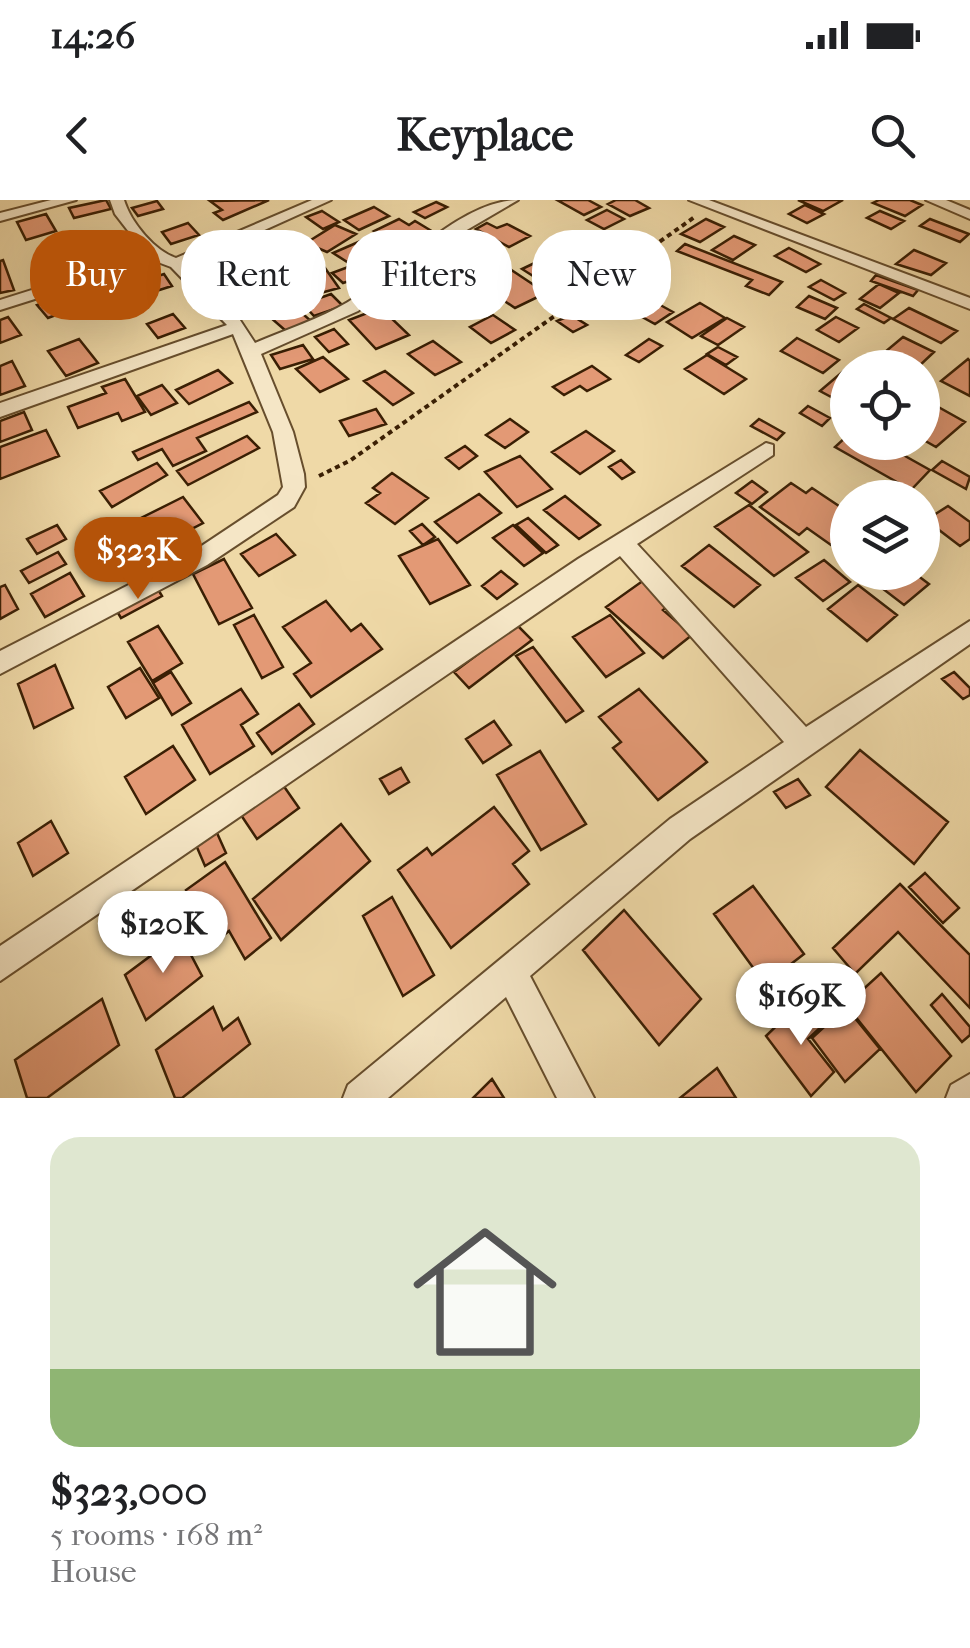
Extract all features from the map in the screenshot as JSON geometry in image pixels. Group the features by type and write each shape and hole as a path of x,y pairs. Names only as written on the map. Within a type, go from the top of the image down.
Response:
{"street":[{"path":"0,217 69,200"},
{"path":"117,200 120,214 137,230"},
{"path":"177,264 324,200"},
{"path":"250,352 352,307 448,234 511,200"},
{"path":"730,214 760,200"},
{"path":"933,200 970,214"},
{"path":"704,203 970,304"},
{"path":"0,664 199,560 286,500 294,489 277,412 238,328 177,264 161,258"},
{"path":"0,305 30,296"},
{"path":"0,410 150,354 238,328"},
{"path":"0,965 570,577 766,450"},
{"path":"624,545 802,742"},
{"path":"361,1098 680,829 802,742 970,631"},
{"path":"510,971 576,1098"},
{"path":"964,1098 970,1092"}],"path":[{"path":"294,489 351,460 704,203"}],"building":[{"path":"106,200 111,209 74,218 69,208"},
{"path":"269,200 223,220 214,213 222,210 210,201"},
{"path":"557,200 588,200 601,207 584,215"},
{"path":"635,200 649,208 630,216 608,204"},
{"path":"798,200 843,200 823,211"},
{"path":"910,200 922,205 905,216 873,203"},
{"path":"157,201 163,209 138,216 132,208"},
{"path":"436,202 447,207 425,218 414,212"},
{"path":"805,205 824,214 807,223 789,214"},
{"path":"374,207 389,216 359,230 344,220"},
{"path":"607,210 624,219 604,229 587,220"},
{"path":"322,211 339,222 323,229 306,217"},
{"path":"880,211 904,221 891,229 867,218"},
{"path":"46,214 55,230 30,230 30,239 26,240 17,222"},
{"path":"399,219 409,225 415,221 430,230 376,230"},
{"path":"706,219 724,227 700,242 681,234"},
{"path":"930,219 969,234 960,242 920,226"},
{"path":"188,223 194,230 181,230 181,241 171,244 162,232"},
{"path":"487,223 497,228 507,224 530,236 512,245 512,230 476,229"},
{"path":"335,225 347,230 346,240 326,252 326,231"},
{"path":"734,236 755,245 733,260 712,250"},
{"path":"685,244 782,282 769,295 746,286 752,280 677,251"},
{"path":"346,247 346,261 333,253"},
{"path":"789,248 820,264 806,272 775,256"},
{"path":"914,250 946,263 931,275 896,264"},
{"path":"3,260 14,290 0,293 0,261"},
{"path":"346,268 346,282 343,283 332,273"},
{"path":"326,269 339,288 326,292"},
{"path":"512,270 532,284 532,300 515,308"},
{"path":"164,274 172,286 161,290 161,275"},
{"path":"876,275 918,290 913,296 871,281"},
{"path":"821,280 845,293 834,300 809,287"},
{"path":"879,284 899,293 880,308 860,299"},
{"path":"331,294 343,306 326,312 326,296"},
{"path":"809,296 837,308 825,319 797,307"},
{"path":"700,303 725,318 692,338 667,322"},
{"path":"864,304 891,318 884,323 857,309"},
{"path":"909,308 957,331 941,343 893,319"},
{"path":"173,314 185,328 158,338 147,324"},
{"path":"8,317 21,335 0,343 0,320"},
{"path":"836,317 858,328 839,342 817,330"},
{"path":"727,318 744,327 718,345 701,336"},
{"path":"273,320 311,321 286,331"},
{"path":"349,320 393,320 409,335 376,349"},
{"path":"483,320 500,320 515,330 491,343 470,327"},
{"path":"579,320 587,325 573,332 557,321"},
{"path":"334,329 348,344 329,352 315,337"},
{"path":"903,337 930,350 887,350"},
{"path":"797,338 830,355 830,367 823,373 781,351"},
{"path":"79,339 98,363 66,376 48,351"},
{"path":"649,339 662,346 639,362 626,355"},
{"path":"433,341 461,362 435,375 408,354"},
{"path":"303,345 313,359 280,369 271,355"},
{"path":"718,347 737,357 726,365 707,354"},
{"path":"707,355 746,379 724,394 685,369"},
{"path":"323,357 348,379 320,392 296,369"},
{"path":"12,361 25,386 0,395 0,366"},
{"path":"970,361 970,396 941,381"},
{"path":"592,366 610,379 587,391 580,386 564,395 553,387"},
{"path":"218,370 232,383 189,404 176,390"},
{"path":"385,371 413,393 393,405 364,381"},
{"path":"125,379 145,412 122,421 118,413 78,428 68,407 106,393 102,387"},
{"path":"830,383 830,396 820,391"},
{"path":"162,385 177,403 151,415 137,396"},
{"path":"249,402 257,412 197,438 206,451 173,466 162,449 138,460 133,452"},
{"path":"808,406 830,418 822,426 800,413"},
{"path":"940,408 965,422 940,444"},
{"path":"376,409 386,424 349,436 340,421"},
{"path":"24,412 32,430 0,442 0,421"},
{"path":"510,419 528,432 505,448 486,435"},
{"path":"759,419 784,433 777,440 751,426"},
{"path":"46,430 59,456 0,479 0,447"},
{"path":"586,431 614,451 580,474 552,452"},
{"path":"247,436 259,448 188,485 177,471"},
{"path":"465,446 477,456 459,469 446,458"},
{"path":"520,456 552,489 517,507 485,472"},
{"path":"621,460 634,472 622,479 609,467"},
{"path":"858,460 912,460 930,470 920,480 893,480"},
{"path":"942,461 970,477 966,489 932,470"},
{"path":"157,463 167,475 112,507 100,491"},
{"path":"392,473 428,498 395,524 366,503 380,493 373,488"},
{"path":"752,481 767,492 752,504 736,493"},
{"path":"791,483 806,493 812,488 830,500 830,544 807,528 799,535 760,507"},
{"path":"479,494 501,513 457,543 435,522"},
{"path":"565,496 600,525 579,539 544,510"},
{"path":"183,497 203,523 149,551 131,523"},
{"path":"749,505 808,552 774,576 715,527"},
{"path":"948,506 970,522 970,539 960,546 940,531 940,511"},
{"path":"528,518 558,545 546,553 516,525"},
{"path":"422,524 435,537 423,545 410,531"},
{"path":"57,525 66,539 37,554 27,539"},
{"path":"513,525 543,553 524,566 493,538"},
{"path":"276,534 295,555 259,576 241,554"},
{"path":"438,539 470,585 430,604 399,556"},
{"path":"709,545 760,585 734,607 682,566"},
{"path":"58,552 66,564 29,583 21,571"},
{"path":"224,559 252,608 219,624 193,574"},
{"path":"824,560 830,565 830,590 839,590 823,601 796,578"},
{"path":"501,571 517,584 497,599 482,586"},
{"path":"70,573 84,596 45,617 31,594"},
{"path":"644,580 672,603 663,610 692,635 663,658 606,607"},
{"path":"5,585 18,609 0,619 0,587"},
{"path":"156,586 162,596 121,618 115,608"},
{"path":"852,590 864,590 897,615 867,641 828,609"},
{"path":"884,590 922,590 904,605"},
{"path":"326,601 351,631 361,624 382,649 311,697 294,674 311,663 283,627"},
{"path":"254,615 283,667 262,678 234,625"},
{"path":"610,615 644,653 606,677 573,637"},
{"path":"517,625 532,640 469,688 454,672"},
{"path":"158,626 182,663 152,681 128,642"},
{"path":"533,647 583,711 566,722 516,656"},
{"path":"55,665 73,708 34,728 18,684"},
{"path":"140,668 159,698 126,718 108,687"},
{"path":"171,672 191,703 172,715 153,683"},
{"path":"954,672 970,688 970,695 963,699 942,679"},
{"path":"241,689 258,714 241,725 254,746 210,774 182,725"},
{"path":"639,689 707,762 658,800 613,748 621,742 599,717"},
{"path":"299,704 314,724 272,754 257,733"},
{"path":"494,721 511,745 483,763 466,739"},
{"path":"173,746 195,780 146,814 125,777"},
{"path":"860,750 948,822 914,864 826,787"},
{"path":"540,751 586,824 541,850 497,775"},
{"path":"401,768 409,782 389,794 380,779"},
{"path":"798,779 810,795 786,808 774,792"},
{"path":"283,785 299,808 257,839 241,815"},
{"path":"494,807 529,851 513,864 529,884 451,948 398,870 427,848 432,855"},
{"path":"51,821 68,853 33,876 18,843"},
{"path":"341,824 370,861 281,940 253,899"},
{"path":"217,833 226,853 205,866 196,845"},
{"path":"225,862 271,938 245,959 229,931 215,942 186,890"},
{"path":"925,873 959,908 943,923 909,887"},
{"path":"900,884 970,955 970,1008 898,932 855,974 833,948"},
{"path":"753,886 804,954 765,984 714,914"},
{"path":"392,897 434,975 403,996 363,916"},
{"path":"624,910 701,999 659,1045 583,950"},
{"path":"180,934 202,976 146,1020 125,975"},
{"path":"881,973 951,1056 916,1092 846,1005"},
{"path":"942,994 970,1027 970,1035 962,1042 931,1005"},
{"path":"102,999 119,1045 47,1098 27,1098 15,1060"},
{"path":"801,1002 821,1027 808,1039 834,1072 811,1096 766,1036"},
{"path":"213,1007 223,1030 238,1018 250,1044 182,1098 175,1098 156,1050"},
{"path":"846,1007 880,1049 845,1082 812,1038"},
{"path":"717,1068 736,1098 680,1098"},
{"path":"492,1079 504,1098 473,1098"}]}
